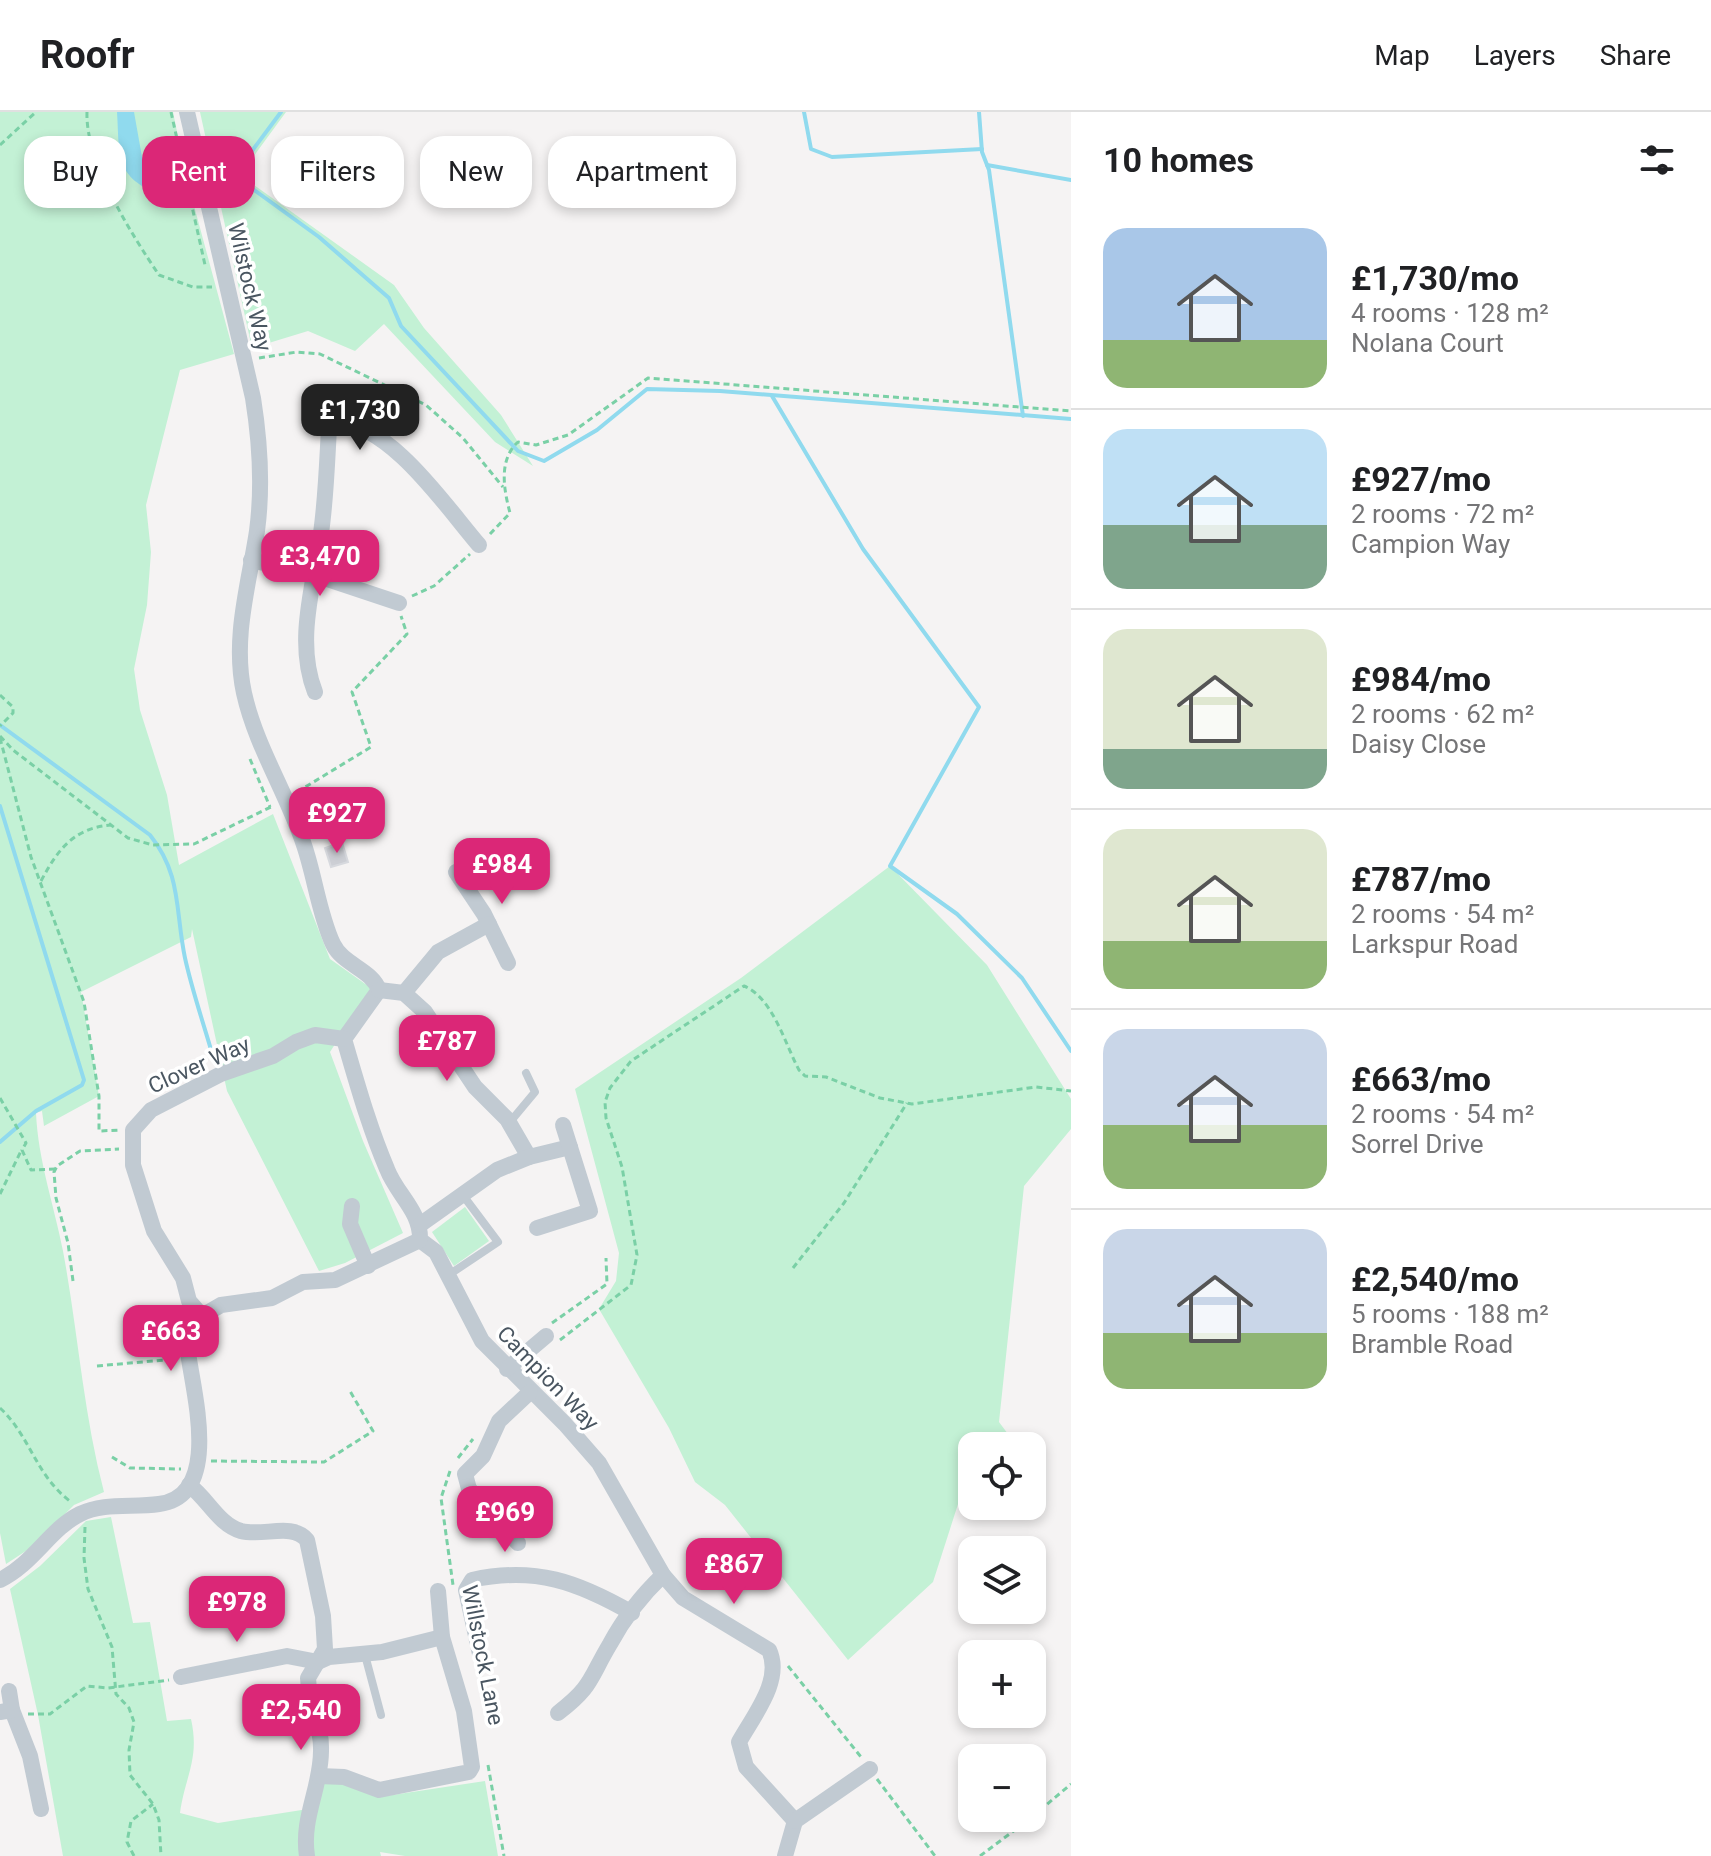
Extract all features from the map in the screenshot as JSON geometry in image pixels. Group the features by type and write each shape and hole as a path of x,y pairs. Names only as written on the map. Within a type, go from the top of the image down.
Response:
{"street":[{"name":"Wilstock Way","path":"187,112 245,360 260,457 258,514 241,634 243,692 258,740 286,799"},
{"path":"315,692 308,674 308,599 321,535 329,428 335,420 350,422 402,455 479,545"},
{"path":"251,560 312,574 399,603"},
{"path":"286,799 305,847 332,941 343,958 376,982 379,990"},
{"path":"456,872 489,924 508,963"},
{"path":"404,993 438,952 489,924"},
{"path":"379,990 404,993 437,1028 475,1087 510,1123 529,1157"},
{"path":"344,1039 379,990"},
{"name":"Clover Way","path":"133,1130 151,1110 221,1074 273,1056 315,1035 344,1039"},
{"name":"Campion Way","path":"344,1039 388,1172 420,1232 436,1252 473,1329 507,1369 565,1424 599,1463 663,1575 683,1598 769,1650 776,1664"},
{"path":"537,1228 590,1211 563,1125"},
{"path":"133,1130 131,1149 154,1231 183,1278 189,1301 202,1316"},
{"path":"0,1580 32,1560 61,1529 86,1511 102,1507 162,1504 189,1485 197,1461 198,1411 188,1358 188,1337 202,1316 221,1305 272,1298 303,1282 335,1280 368,1266 420,1232 462,1194 497,1170 529,1157 570,1147"},
{"path":"352,1206 350,1224 368,1266"},
{"path":"507,1369 550,1335"},
{"path":"518,1543 469,1489 465,1474 483,1456 499,1421 530,1392"},
{"path":"189,1485 233,1528 255,1533 293,1531 307,1540 323,1616 325,1649 308,1678 321,1734 319,1776 306,1820 307,1856"},
{"path":"480,1654 466,1590 472,1580 501,1574 544,1576 587,1587 632,1613"},
{"path":"558,1713 580,1695 595,1677 609,1644 632,1613 638,1599 663,1575"},
{"path":"319,1776 344,1777 379,1790 469,1772 472,1767 464,1711 442,1637 446,1593"},
{"path":"181,1677 287,1656 318,1662 329,1657 365,1655 442,1637"},
{"path":"776,1664 773,1678 739,1742 746,1767 795,1821"},
{"path":"9,1691 8,1712 30,1756 41,1809"},
{"path":"785,1856 795,1821 870,1769"}],"lane":[{"path":"510,1123 535,1092 526,1073"},
{"path":"447,1276 498,1242 462,1194"},
{"path":"365,1655 381,1715"}],"path":[{"path":"0,145 36,112"},
{"path":"87,112 95,153 116,201 159,275 193,287 228,285"},
{"path":"171,112 207,272"},
{"path":"245,360 297,352 320,354 352,367 426,405 463,438 503,487"},
{"path":"0,737 128,838 153,845 163,843 180,847 194,844 222,834 286,799 371,747 352,692 407,634 399,603 434,586 510,513 503,487 508,452 518,442 536,445 568,435 648,378 1071,411"},
{"path":"0,695 13,707 13,713 0,726"},
{"path":"0,737 41,882 84,1002 99,1096 99,1131 133,1130"},
{"path":"41,882 55,855 71,837 90,827 111,825"},
{"path":"550,1335 578,1323 631,1285 636,1272 637,1255 625,1180 606,1118 605,1102 610,1088 631,1061 744,986 755,990 805,1076 826,1077 880,1098 907,1103 1036,1087 1071,1091"},
{"path":"0,1098 26,1143 0,1194"},
{"path":"793,1268 844,1203 907,1103"},
{"path":"22,1150 31,1170 55,1169 80,1151 131,1149"},
{"path":"55,1169 56,1198 68,1243 73,1281"},
{"path":"550,1335 607,1284 606,1258"},
{"path":"97,1366 188,1358"},
{"path":"112,1457 130,1468 170,1471 197,1461 324,1462 336,1458 373,1431 350,1391"},
{"path":"0,1408 23,1438 47,1481 86,1511 85,1572 112,1647 116,1694 129,1708 134,1722 129,1750 130,1775 153,1804 159,1820 161,1856"},
{"name":"Willstock Lane","path":"446,1593 441,1498 451,1469 476,1435"},
{"path":"776,1664 788,1666 807,1685 935,1856"},
{"path":"8,1712 45,1716 87,1686 116,1687 181,1677"},
{"path":"487,1762 504,1856"},
{"path":"1046,1806 1071,1784"},
{"path":"134,1856 127,1842 131,1821 153,1804"},
{"path":"980,1856 1013,1832"}],"green space":[{"path":"0,112 173,112 178,136 142,136 142,208 195,208 234,354 180,370 146,505 151,552 147,605 134,669 140,710 167,795 179,865 273,814 330,959 371,988 330,1052 363,1141 403,1233 345,1263 319,1271 227,1091 192,929 191,937 81,992 99,1096 44,1126 42,1111 36,1113 104,1492 74,1505 32,1547 6,1564 0,1533"},
{"path":"200,112 286,112 255,154 255,136 205,136"},
{"path":"255,186 271,197 271,208 286,208 394,285 424,328 501,415 533,466 495,442 384,324 355,351 308,331 252,348 221,208 255,208"},
{"path":"890,866 987,965 1071,1099 1071,1129 1024,1186 999,1422 1006,1432 958,1432 958,1504 933,1582 848,1660 725,1505 695,1482 669,1428 599,1309 616,1281 619,1253 575,1089 741,978"},
{"path":"465,1207 489,1241 454,1266 432,1232"},
{"path":"111,1517 133,1623 150,1622 167,1721 191,1719 193,1757 180,1813 218,1823 308,1809 307,1856 63,1856 38,1715 10,1589 40,1566 86,1521"},
{"path":"324,1781 333,1781 379,1797 485,1781 498,1856 405,1856 380,1852 381,1856 314,1856 310,1835"}],"water":[{"path":"117,112 134,112 142,157 142,186 127,173 126,136 119,136"}],"building":[{"path":"342,842 348,862 331,867 325,848"}],"waterway":[{"path":"255,147 281,112"},
{"path":"804,112 811,149 832,157 982,149"},
{"path":"979,112 982,152 989,170 1023,416"},
{"path":"987,165 1071,180"},
{"path":"255,191 319,237 389,298 401,326 518,451 544,461 597,430 647,389 720,391 1071,419"},
{"path":"772,396 863,549 979,707 890,866 957,914 1022,978 1071,1051"},
{"path":"0,725 150,835 160,850 168,864 176,894 185,958 212,1053"},
{"path":"0,806 84,1080 82,1085 36,1111 0,1142"}]}
